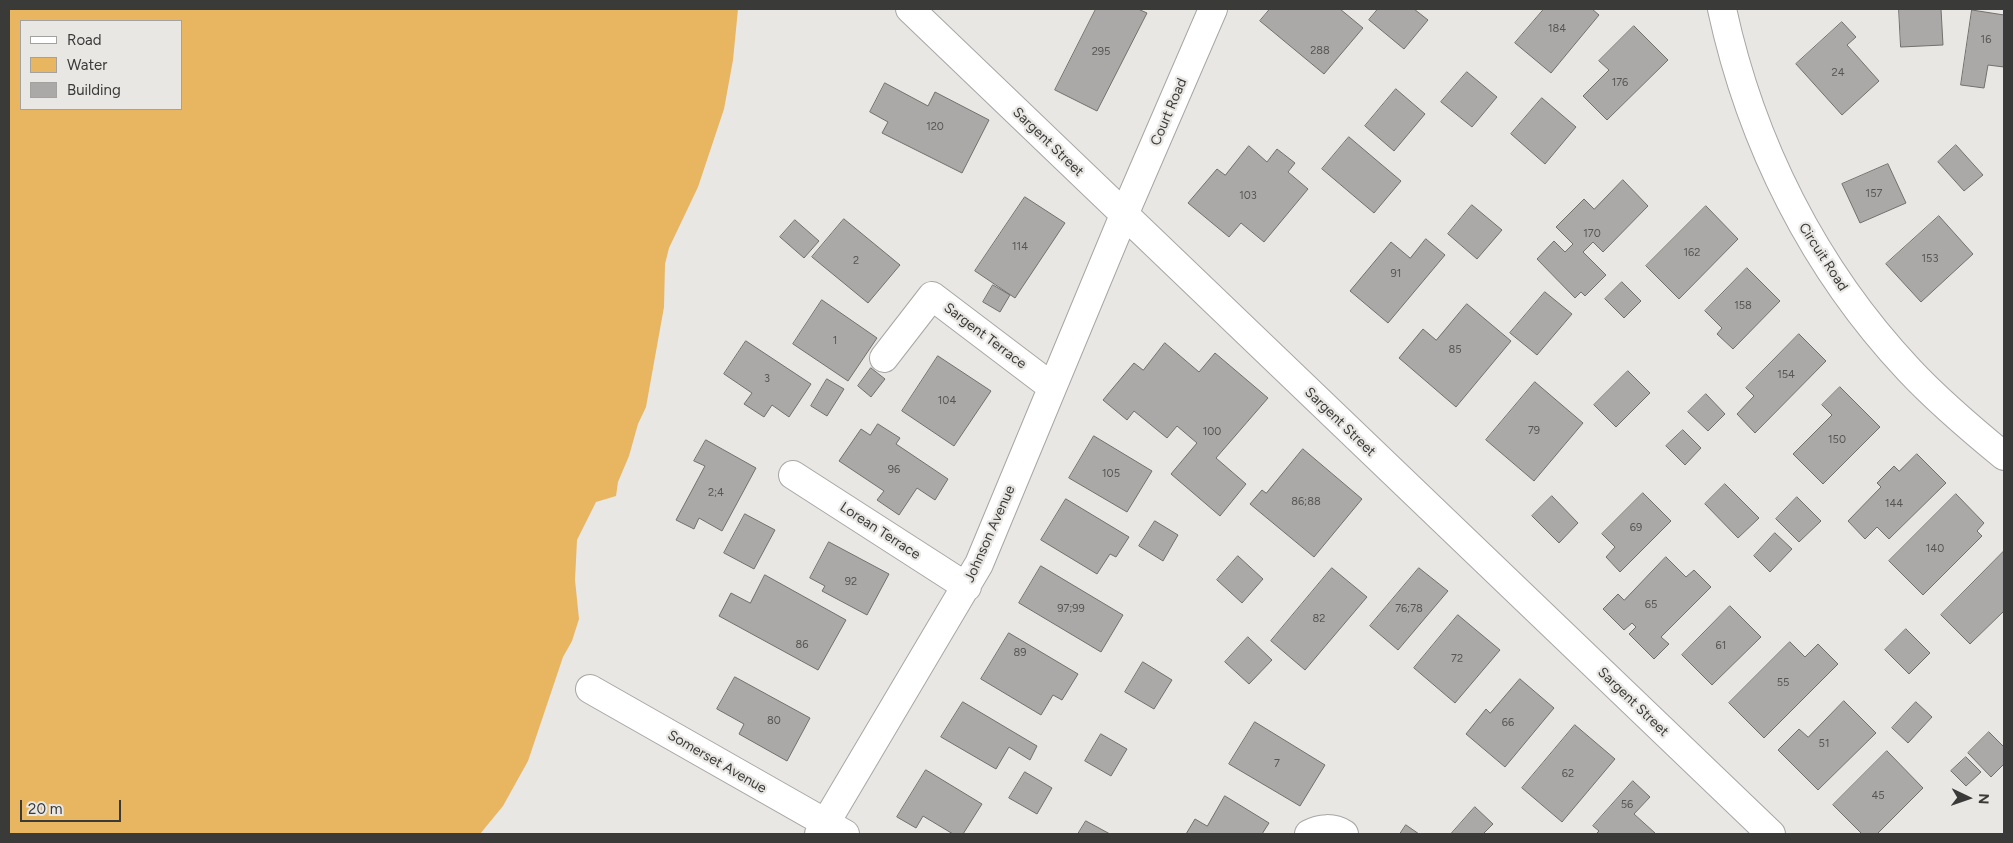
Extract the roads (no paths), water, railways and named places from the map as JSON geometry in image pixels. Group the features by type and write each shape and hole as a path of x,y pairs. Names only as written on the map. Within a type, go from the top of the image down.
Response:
{"street":[{"name":"Sargent Street","path":"910,9 1771,834"},
{"name":"Court Road","path":"1124,215 1213,9"},
{"name":"Circuit Road","path":"1722,9 1740,78 1765,146 1788,198 1823,259 1872,327 1908,370 1950,410 2004,456"},
{"name":"Johnson Avenue","path":"829,831 979,564 1124,215"},
{"name":"Sargent Terrace","path":"884,358 932,296 1052,387"},
{"name":"Lorean Terrace","path":"794,475 967,587"},
{"name":"Somerset Avenue","path":"590,689 829,831"},
{"path":"1309,834 1322,829 1330,829 1344,834"}],"water":[{"path":"9,9 738,9 733,60 724,109 698,187 669,248 665,264 664,307 646,407 638,424 629,456 618,482 616,496 596,502 577,540 575,580 579,619 572,641 563,657 528,761 503,806 480,834 9,834"}]}
